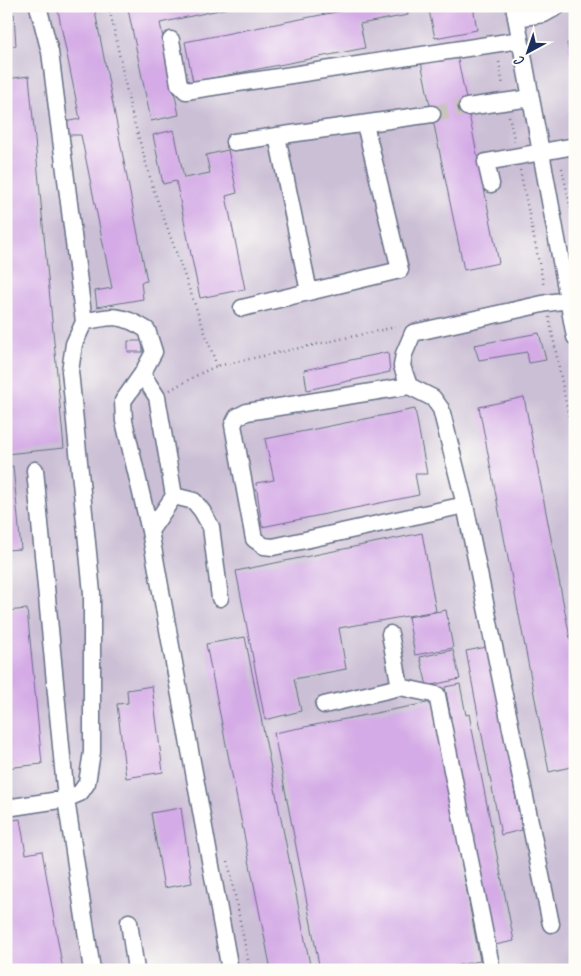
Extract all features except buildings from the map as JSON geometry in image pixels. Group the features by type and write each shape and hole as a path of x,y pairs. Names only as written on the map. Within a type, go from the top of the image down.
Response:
{"lane":[{"path":"6,808 66,799 80,793 87,783 92,752 92,593 70,371 74,344 84,322 50,52 38,6"},
{"path":"558,6 544,14 515,12 575,338"},
{"path":"171,40 179,84 186,91 520,40"},
{"path":"467,107 531,98"},
{"path":"234,142 432,114"},
{"path":"242,308 400,270 366,124"},
{"path":"277,136 309,292"},
{"path":"491,184 486,162 575,146"},
{"path":"409,386 402,366 404,354 413,333 547,303 571,308"},
{"path":"84,322 107,316 132,320 147,330 154,352 142,374 123,401 124,421 150,531 230,970"},
{"path":"142,374 157,397 174,496 150,531"},
{"path":"465,505 273,547 264,546 254,539 233,425 237,417 246,412 409,386 433,398 441,409 465,505 551,924"},
{"path":"35,470 66,799 92,970"},
{"path":"174,496 194,501 211,527 220,598"},
{"path":"390,634 400,687"},
{"path":"324,705 400,687 437,695 492,970"},
{"path":"129,922 136,970"}],"path":[{"path":"109,6 131,111 154,191 217,366"},
{"path":"499,62 575,448"},
{"path":"562,168 575,229"},
{"path":"157,397 217,366 401,326"}],"shaded area":[{"path":"6,6 575,6 575,970 6,970"}],"tunnel":[{"path":"432,114 467,107"}]}
